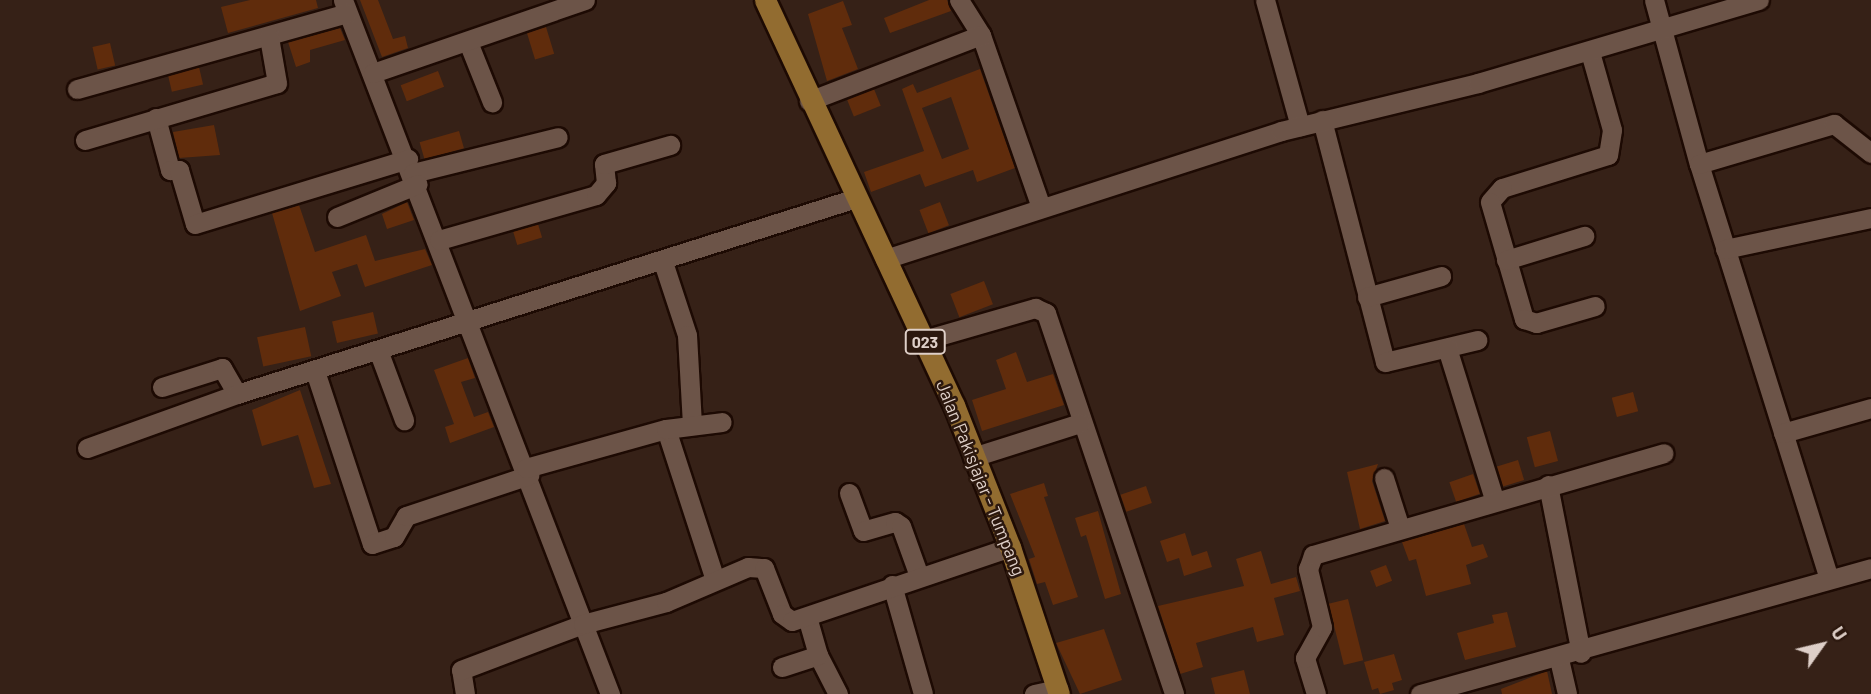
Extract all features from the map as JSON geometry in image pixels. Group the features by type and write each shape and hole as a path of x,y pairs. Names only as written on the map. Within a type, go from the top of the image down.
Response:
{"main road":[{"name":"Jalan Pakisjajar - Tumpang","path":"765,0 809,101 924,340 974,457 1010,547 1058,692"}],"street":[{"path":"373,73 585,0"},
{"path":"959,0 981,35 1041,207"},
{"path":"1265,0 1300,126"},
{"path":"1654,0 1699,164 1829,579"},
{"path":"885,259 1300,126 1590,52 1759,0"},
{"path":"77,89 269,37 345,4 413,172 610,694"},
{"path":"809,101 981,35"},
{"path":"85,140 277,83 269,37"},
{"path":"468,42 492,102"},
{"path":"1590,52 1612,147 1597,161 1493,194 1491,207 1528,323 1595,306"},
{"path":"156,118 170,170 179,170 195,224 558,137"},
{"path":"1322,120 1367,297 1388,364 1477,340"},
{"path":"1699,164 1834,124 1871,153"},
{"path":"439,240 596,195 606,183 604,164 670,145"},
{"path":"337,218 413,172"},
{"path":"87,448 237,394 663,262 856,198"},
{"path":"1725,249 1871,218"},
{"path":"1506,260 1584,236"},
{"path":"663,262 687,335 692,425"},
{"path":"1367,297 1441,276"},
{"path":"924,340 1042,308 1174,694"},
{"path":"1447,348 1494,499"},
{"path":"378,351 404,420"},
{"path":"162,387 222,368 237,394"},
{"path":"315,370 372,544 394,537 406,516 528,472 666,429 722,422"},
{"path":"1783,433 1871,408"},
{"path":"974,457 1080,424"},
{"path":"666,429 715,580"},
{"path":"1316,694 1305,653 1322,627 1307,563 1317,554 1494,499 1663,453"},
{"path":"1384,478 1399,528"},
{"path":"1548,485 1581,653"},
{"path":"849,493 863,531 895,522 901,526 919,576"},
{"path":"464,694 461,670 583,624 666,602 715,580 761,566 787,620 807,617 892,585 1010,547"},
{"path":"1420,694 1459,690 1871,568"},
{"path":"892,585 923,694"},
{"path":"807,617 818,655 838,694"},
{"path":"782,667 818,655"},
{"path":"1559,659 1567,694"},
{"path":"1034,694 1058,692"}],"building":[{"path":"250,0 316,0 318,8 228,33 221,7"},
{"path":"360,0 378,0 393,39 405,36 408,48 382,57"},
{"path":"929,0 947,0 951,11 890,33 884,18"},
{"path":"843,1 852,25 842,28 858,69 827,81 808,14"},
{"path":"546,27 554,54 535,60 527,33"},
{"path":"340,28 345,40 310,50 310,62 296,67 288,42"},
{"path":"110,43 115,65 98,69 92,47"},
{"path":"199,67 203,85 172,92 168,74"},
{"path":"980,69 1015,168 977,182 973,170 925,187 920,174 871,192 864,172 924,151 902,89 913,84 917,93","holes":["951,97 969,149 942,159 922,108"]},
{"path":"438,71 444,87 407,101 401,85"},
{"path":"874,89 881,106 854,117 847,100"},
{"path":"214,125 220,155 179,158 173,132"},
{"path":"459,131 464,148 425,160 420,142"},
{"path":"407,202 414,220 387,229 382,214"},
{"path":"940,202 949,225 928,233 919,210"},
{"path":"299,205 315,252 366,235 375,261 425,249 432,265 365,287 357,264 332,272 341,296 300,311 272,213"},
{"path":"538,224 542,237 517,245 513,232"},
{"path":"984,281 993,304 959,317 950,294"},
{"path":"373,312 378,333 337,343 332,321"},
{"path":"305,327 311,356 263,367 257,337"},
{"path":"1016,352 1027,382 1053,374 1064,405 982,431 972,400 1006,389 996,360"},
{"path":"468,358 475,378 461,382 474,417 488,412 494,427 450,443 445,427 454,424 434,370"},
{"path":"300,390 331,484 314,488 298,435 262,446 252,410"},
{"path":"1633,392 1638,411 1617,417 1612,398"},
{"path":"1550,431 1558,461 1535,467 1527,437"},
{"path":"1518,460 1524,480 1503,487 1497,466"},
{"path":"1378,464 1372,481 1385,521 1360,529 1347,472"},
{"path":"1473,474 1480,494 1456,502 1449,482"},
{"path":"1044,483 1048,496 1044,497 1078,597 1053,605 1045,582 1037,584 1029,559 1035,557 1010,494"},
{"path":"1146,486 1152,503 1126,512 1120,495"},
{"path":"1098,511 1121,594 1105,599 1086,535 1081,537 1075,518"},
{"path":"1464,524 1472,547 1483,544 1488,557 1466,565 1471,584 1426,596 1416,559 1409,561 1402,542"},
{"path":"1185,533 1192,556 1207,551 1212,567 1184,576 1179,558 1167,562 1160,541"},
{"path":"1261,551 1271,584 1296,577 1300,591 1274,598 1284,635 1257,642 1253,627 1196,643 1203,667 1180,674 1158,606 1244,586 1236,559"},
{"path":"1386,565 1392,581 1376,587 1370,571"},
{"path":"1348,599 1363,660 1344,665 1329,604"},
{"path":"1507,612 1516,647 1465,660 1457,633 1494,623 1492,615"},
{"path":"1104,629 1122,680 1080,694 1056,643"},
{"path":"1394,654 1402,680 1392,683 1394,690 1380,694 1378,688 1372,690 1364,662"},
{"path":"1244,670 1250,694 1215,694 1211,678"},
{"path":"1547,671 1552,694 1502,694 1501,689"}]}
